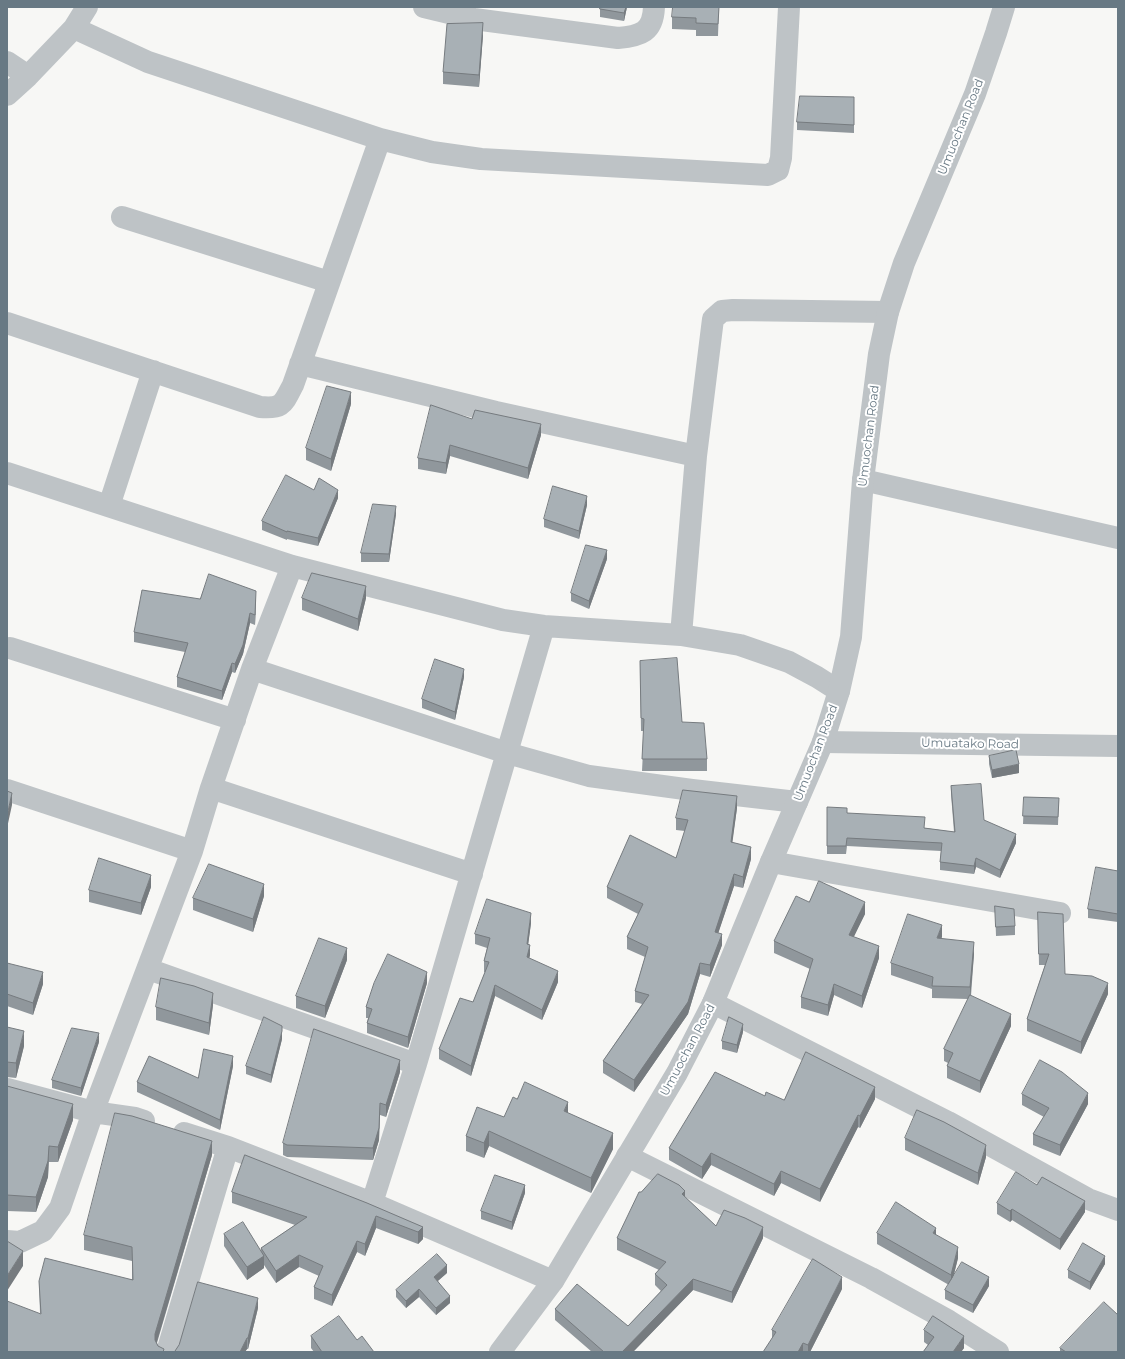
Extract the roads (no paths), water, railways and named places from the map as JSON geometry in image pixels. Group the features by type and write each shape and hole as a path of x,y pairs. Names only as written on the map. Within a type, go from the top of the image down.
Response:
{"street":[{"path":"7,95 28,76 74,28 87,7"},
{"path":"424,7 474,19 618,38 634,37 647,29 653,18 654,7"},
{"path":"74,28 148,62 380,139 432,152 481,159 768,175 778,170 781,158 790,7"},
{"name":"Umuochan Road","path":"501,1352 553,1281 677,1073 713,1004 771,862 823,742 839,691 851,637 863,480 879,354 888,312 904,263 975,94 1004,7"},
{"path":"7,62 28,76"},
{"path":"7,323 260,407 273,408 284,402 293,385 380,139"},
{"path":"122,217 329,282"},
{"path":"681,635 696,456 713,319 722,311 733,310 888,312"},
{"path":"300,364 504,413 696,456"},
{"path":"109,506 153,371"},
{"path":"7,473 292,566 503,620 544,626 681,635 740,645 789,662 839,691"},
{"path":"863,480 1118,538"},
{"path":"7,1241 20,1242 43,1231 60,1208 93,1112 192,851 211,788 252,669 292,566"},
{"path":"372,1203 416,1064 544,626"},
{"path":"10,648 235,720"},
{"path":"252,669 507,753 589,776 797,802"},
{"name":"Umuatako Road","path":"823,742 1118,746"},
{"path":"211,788 472,874"},
{"path":"7,790 192,851"},
{"path":"771,862 1060,913"},
{"path":"148,969 416,1064"},
{"path":"713,1004 948,1122 1088,1199 1118,1210"},
{"path":"7,1089 93,1112 135,1118 228,1147 372,1203 553,1281"},
{"path":"167,1352 228,1147"},
{"path":"627,1156 871,1278 949,1321 998,1352"}]}
